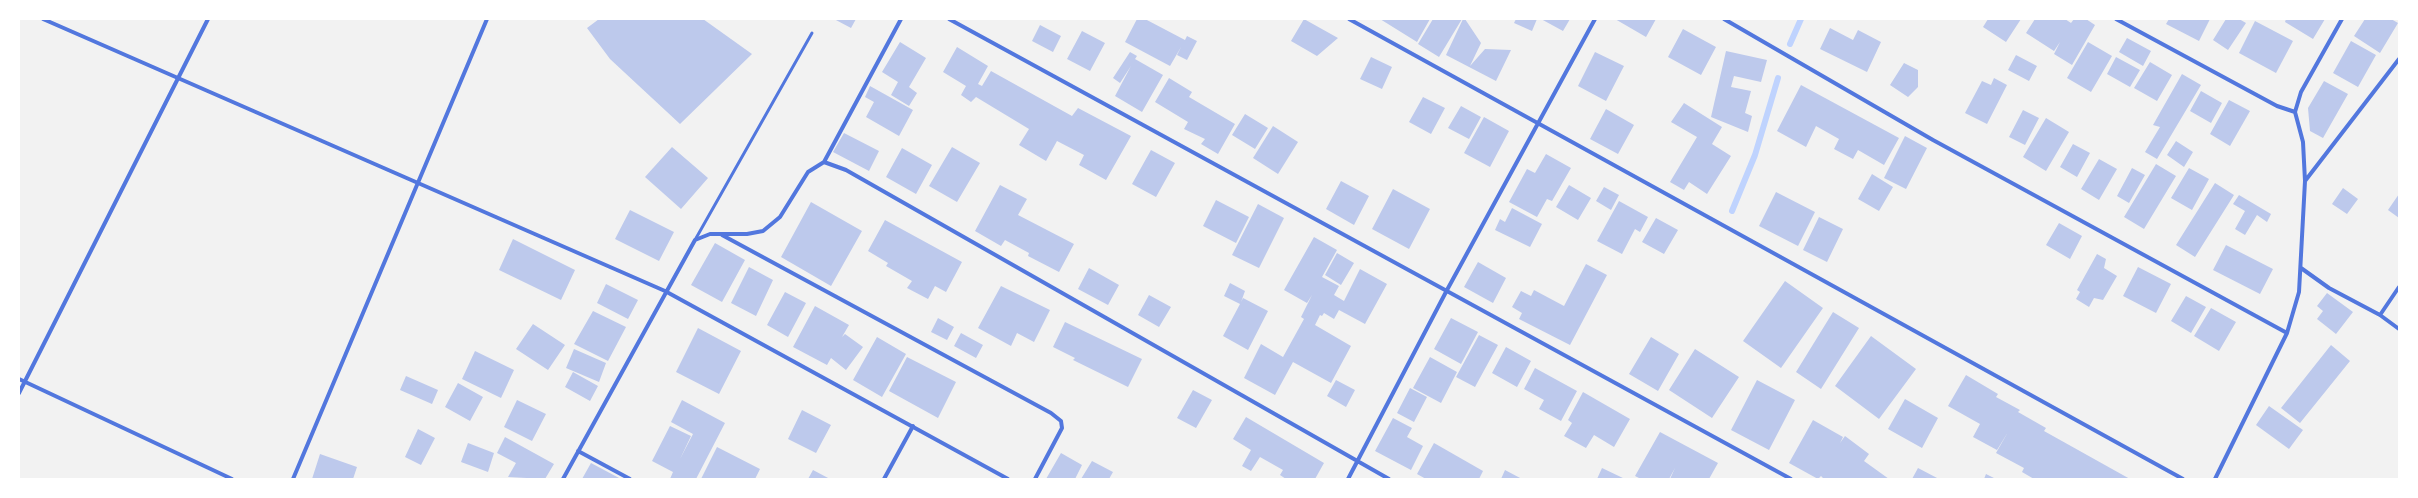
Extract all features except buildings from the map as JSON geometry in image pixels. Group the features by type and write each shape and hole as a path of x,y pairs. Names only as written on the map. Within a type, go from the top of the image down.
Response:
{"street":[{"path":"43,19 665,291 1008,479"},
{"path":"19,393 177,77 208,19"},
{"path":"293,479 487,19"},
{"path":"562,479 665,291 695,240 710,234 747,234 763,231 780,217 808,172 824,162 901,19"},
{"path":"949,19 1792,479"},
{"path":"1349,19 2183,479"},
{"path":"1348,479 1447,290 1596,19"},
{"path":"1724,19 1933,140 2287,333"},
{"path":"2116,19 2276,106 2294,112"},
{"path":"2215,479 2287,333 2299,292 2305,181 2303,142 2294,112 2301,92 2342,19"},
{"path":"2305,181 2399,59"},
{"path":"824,162 846,170 1389,479"},
{"path":"720,234 1051,413 1061,421 1062,428 1035,479"},
{"path":"2301,268 2330,288 2380,315 2399,329"},
{"path":"2380,315 2399,287"},
{"path":"19,379 232,479"},
{"path":"884,479 913,426"},
{"path":"578,451 630,479"}],"lane":[{"path":"695,240 812,33"}],"waterway":[{"path":"1790,44 1801,19"},
{"path":"1732,211 1755,155 1778,78"}]}
